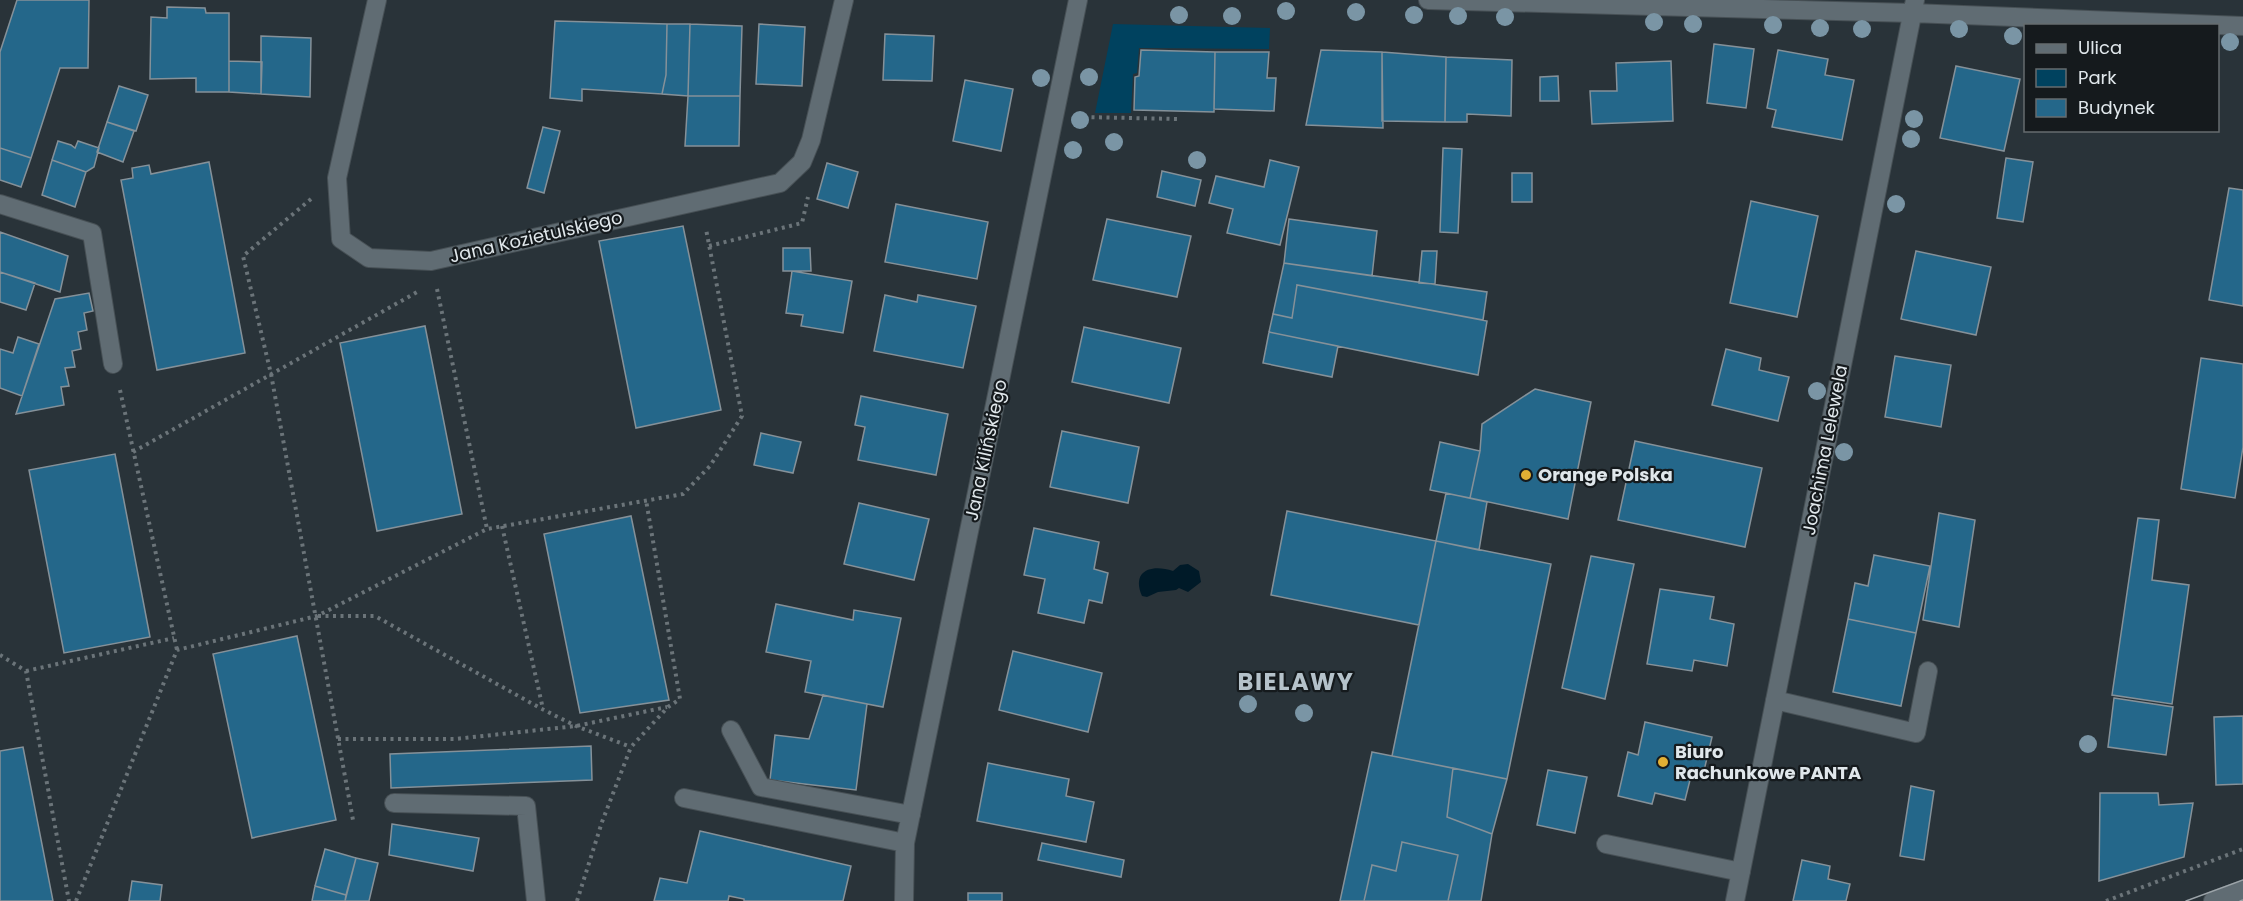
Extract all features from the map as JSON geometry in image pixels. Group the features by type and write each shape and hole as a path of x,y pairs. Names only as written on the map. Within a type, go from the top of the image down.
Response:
{"street":[{"name":"Jana Kozietulskiego","path":"378,0 337,178 341,239 369,258 431,261 700,199 780,183 802,162 811,140 844,0"},
{"name":"Jana Kilińskiego","path":"904,901 905,843 1078,0"},
{"path":"1428,0 1913,6 2210,24"},
{"name":"Joachima Lelewela","path":"1735,901 1913,6"},
{"path":"2219,25 2243,26"},
{"path":"0,204 92,233 113,364"},
{"path":"1775,700 1916,733 1928,671"},
{"path":"731,730 761,787 911,815"},
{"path":"684,798 905,843"},
{"path":"394,804 526,806 536,901"},
{"path":"1606,844 1741,872"},
{"path":"2213,901 2243,890"}],"path":[{"path":"1084,117 1177,118"},
{"path":"337,178 243,256 271,374 353,820"},
{"path":"177,650 317,616 487,529 683,494 710,466 742,416 700,199"},
{"path":"431,261 487,529"},
{"path":"133,452 435,281"},
{"path":"76,901 177,650 113,364"},
{"path":"578,901 602,822 631,747 668,707 680,699 646,500"},
{"path":"502,526 543,709"},
{"path":"317,616 375,616 576,726 631,747"},
{"path":"0,655 26,671 174,638"},
{"path":"26,671 69,901"},
{"path":"338,739 455,739 576,726 668,707"},
{"path":"2106,901 2243,849"}],"green space":[{"path":"1113,24 1270,28 1269,49 1139,48 1137,73 1133,74 1131,113 1095,113"}],"shaded area":[{"path":"1188,564 1199,571 1201,582 1188,592 1179,588 1158,592 1147,597 1142,596 1139,580 1146,571 1158,568 1173,571 1180,565"}],"building":[{"path":"17,0 89,0 88,68 60,68 31,158 0,148 0,52"},
{"path":"167,7 205,8 206,13 229,13 229,92 196,92 196,78 150,79 151,17 167,18"},
{"path":"555,21 667,24 666,75 662,94 582,89 582,101 550,98"},
{"path":"667,24 690,24 688,96 662,94 666,75"},
{"path":"690,24 742,26 740,96 688,96"},
{"path":"759,24 805,27 802,86 756,84"},
{"path":"885,34 934,36 932,81 883,80"},
{"path":"261,36 311,38 310,97 261,94"},
{"path":"1714,44 1754,49 1746,108 1707,103"},
{"path":"1141,50 1215,52 1214,112 1134,110 1135,77 1139,76"},
{"path":"1321,50 1382,52 1383,128 1306,125"},
{"path":"1778,50 1828,59 1825,75 1854,80 1842,140 1772,127 1776,110 1767,108"},
{"path":"1215,52 1269,52 1267,78 1276,78 1274,111 1214,109"},
{"path":"1382,52 1446,57 1445,122 1382,121"},
{"path":"1446,57 1512,60 1511,116 1467,114 1467,122 1445,122"},
{"path":"229,61 262,62 261,94 229,92"},
{"path":"1671,61 1673,121 1592,124 1590,91 1617,91 1616,63"},
{"path":"1956,66 2020,79 2004,151 1940,138"},
{"path":"1558,76 1559,101 1540,101 1540,77"},
{"path":"965,80 1013,89 1001,151 953,141"},
{"path":"119,86 148,95 136,131 107,122"},
{"path":"688,96 740,96 739,146 685,146"},
{"path":"107,122 134,131 123,162 97,152"},
{"path":"543,127 560,131 544,193 527,188"},
{"path":"58,141 75,148 78,141 99,148 94,167 86,172 52,160"},
{"path":"0,148 31,158 21,187 0,180"},
{"path":"1443,148 1462,149 1458,233 1440,232"},
{"path":"2006,158 2033,162 2023,222 1997,218"},
{"path":"52,160 86,172 75,207 42,195"},
{"path":"1270,160 1299,167 1280,245 1227,233 1233,209 1209,203 1216,176 1264,187"},
{"path":"209,162 245,353 157,370 121,180 133,178 132,168 149,165 151,174"},
{"path":"827,163 858,172 848,208 817,199"},
{"path":"1162,171 1201,180 1195,206 1157,197"},
{"path":"1512,173 1532,173 1532,202 1512,202"},
{"path":"2229,188 2243,190 2243,306 2209,300"},
{"path":"1751,201 1818,216 1797,317 1730,303"},
{"path":"896,204 988,222 977,279 885,262"},
{"path":"1107,219 1191,236 1177,297 1093,280"},
{"path":"1289,219 1377,231 1372,276 1284,263"},
{"path":"683,226 721,410 636,428 599,241"},
{"path":"0,232 68,256 60,292 0,272"},
{"path":"783,248 810,248 811,271 783,271"},
{"path":"1422,251 1437,251 1435,284 1419,283"},
{"path":"1916,251 1991,267 1976,335 1901,319"},
{"path":"1284,263 1487,292 1483,320 1297,285 1292,318 1273,314"},
{"path":"792,271 852,281 843,333 801,326 803,315 786,313"},
{"path":"0,272 35,283 26,310 0,302"},
{"path":"1297,285 1487,321 1478,375 1269,332 1273,314 1292,318"},
{"path":"89,293 93,311 84,313 87,330 78,332 81,349 72,351 75,367 65,368 69,386 61,387 64,405 16,414 55,299"},
{"path":"885,295 917,302 918,295 976,306 963,368 874,351"},
{"path":"425,326 462,514 377,531 340,343"},
{"path":"1084,327 1181,348 1169,403 1072,382"},
{"path":"1269,332 1338,346 1332,377 1263,363"},
{"path":"18,337 39,344 22,396 0,388 0,349 13,353"},
{"path":"1726,349 1761,358 1759,370 1789,377 1778,421 1712,405"},
{"path":"1895,356 1951,365 1941,427 1885,417"},
{"path":"2201,358 2243,364 2243,447 2235,498 2181,489"},
{"name":"Orange Polska","path":"1535,389 1591,402 1568,519 1470,498 1480,451 1482,424"},
{"path":"861,396 948,414 936,475 858,460 865,427 855,425"},
{"path":"1062,431 1139,447 1128,503 1050,487"},
{"path":"761,433 801,442 793,473 754,465"},
{"path":"1635,441 1762,468 1745,547 1618,520"},
{"path":"1440,442 1480,451 1470,498 1430,490"},
{"path":"115,454 150,637 64,653 29,470"},
{"path":"1446,493 1487,502 1479,550 1436,541"},
{"path":"859,503 929,519 914,580 844,564"},
{"path":"1287,511 1436,541 1419,625 1271,595"},
{"path":"1939,513 1975,520 1959,627 1923,620"},
{"path":"631,516 669,700 580,713 544,534"},
{"path":"2138,518 2159,520 2152,580 2189,585 2172,704 2112,695"},
{"path":"1034,528 1099,542 1094,569 1108,573 1102,603 1089,600 1084,623 1038,613 1045,579 1024,575"},
{"path":"1436,541 1551,564 1507,779 1392,756"},
{"path":"1874,555 1930,566 1916,633 1848,619 1855,583 1868,586"},
{"path":"1591,556 1634,564 1605,699 1562,688"},
{"path":"1660,589 1714,597 1710,619 1734,624 1727,666 1694,660 1692,671 1647,664"},
{"path":"776,604 853,620 854,610 901,618 883,707 805,692 811,661 766,652"},
{"path":"1848,619 1916,633 1901,706 1833,692"},
{"path":"297,636 336,820 252,838 213,654"},
{"path":"1013,651 1102,673 1088,732 999,710"},
{"path":"823,695 867,704 856,790 770,780 775,735 809,739"},
{"path":"2114,698 2173,707 2166,755 2108,747"},
{"path":"2243,716 2243,784 2216,785 2214,717"},
{"path":"1645,722 1712,737 1702,779 1691,776 1685,800 1655,793 1652,804 1618,796 1628,752 1638,755"},
{"path":"591,746 592,780 391,788 390,754"},
{"path":"23,747 53,901 0,901 0,751"},
{"path":"1372,752 1453,768 1447,817 1492,834 1481,901 1340,901"},
{"path":"988,763 1069,779 1066,796 1094,802 1086,842 977,821"},
{"path":"1453,768 1507,779 1492,834 1447,817"},
{"path":"1548,770 1587,777 1575,833 1537,825"},
{"path":"1911,786 1934,791 1924,860 1900,856"},
{"path":"2100,793 2158,793 2159,805 2193,803 2184,857 2099,881"},
{"path":"392,824 479,838 473,871 389,855"},
{"path":"700,831 851,866 843,901 744,901 744,899 729,896 728,901 654,901 660,878 687,883"},
{"path":"1402,842 1458,855 1448,901 1364,901 1372,865 1396,871"},
{"path":"1042,843 1124,860 1121,877 1038,860"},
{"path":"325,849 356,858 346,895 315,886"},
{"path":"356,858 378,863 369,901 345,901"},
{"path":"1802,860 1830,866 1828,879 1850,884 1846,901 1793,901"},
{"path":"132,881 162,885 160,901 129,901"},
{"path":"315,886 346,895 345,901 312,901"},
{"path":"968,893 1002,893 1002,901 968,901"}],"tram line":[{"path":"2186,901 2243,880"}],"place":[{"name":"Orange Polska","path":"1526,475"},
{"name":"Biuro Rachunkowe PANTA","path":"1663,762"}],"district":[{"name":"BIELAWY","path":"1296,682"}]}
